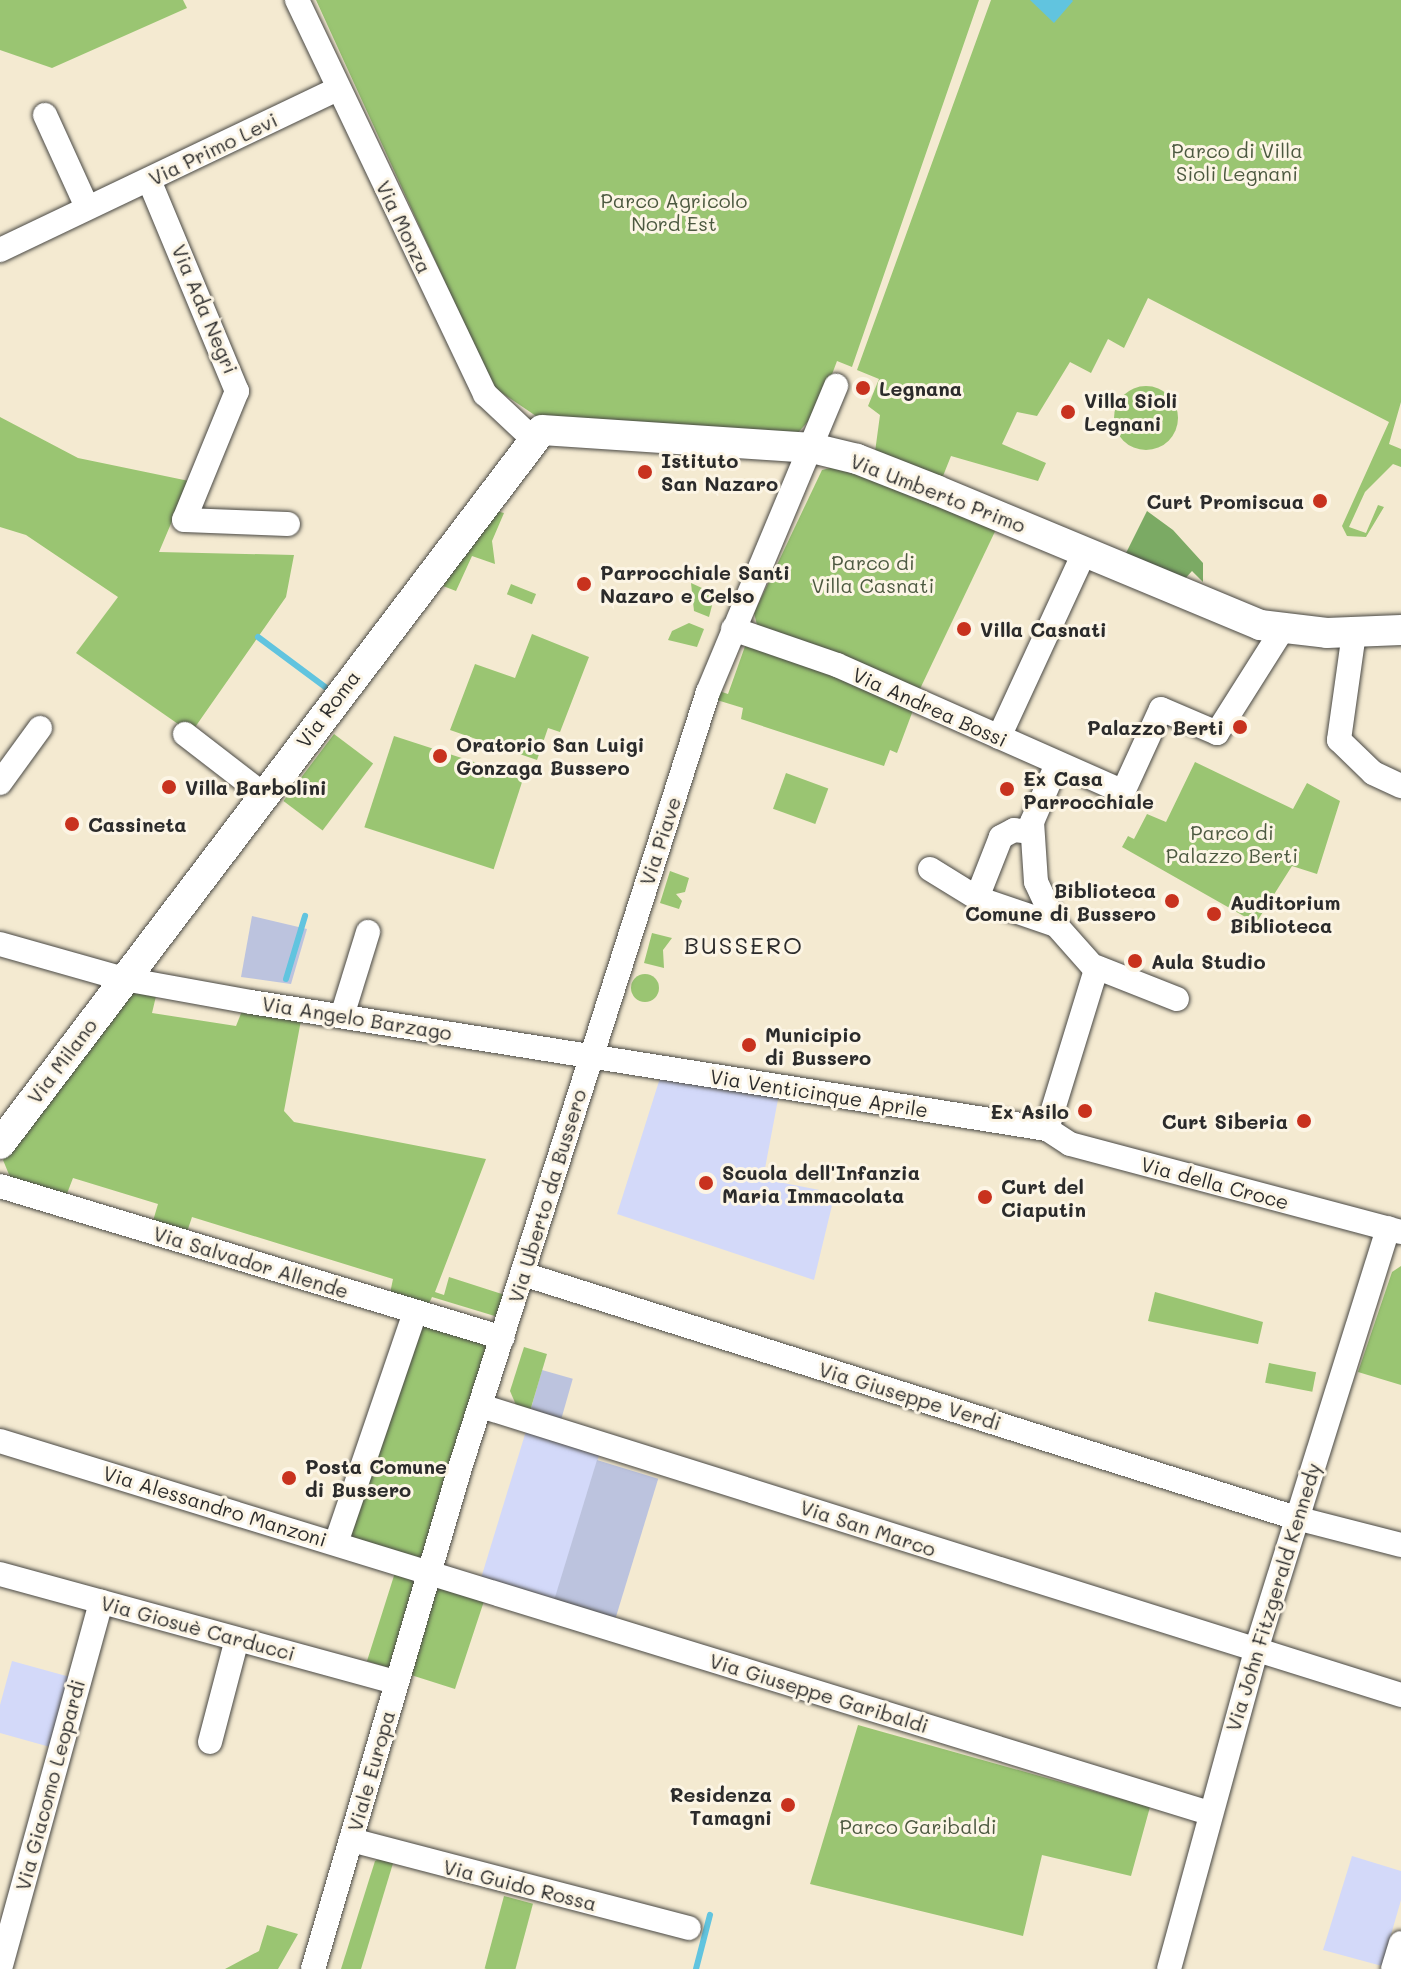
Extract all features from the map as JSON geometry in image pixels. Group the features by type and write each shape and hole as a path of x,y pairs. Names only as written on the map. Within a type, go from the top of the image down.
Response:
{"street":[{"name":"Via Monza","path":"297,0 485,394 532,438"},
{"name":"Via Primo Levi","path":"0,250 337,89"},
{"path":"45,115 87,207"},
{"name":"Via Ada Negri","path":"149,180 236,382 184,520 288,524"},
{"name":"Via Piave","path":"591,1055 733,629 836,386"},
{"name":"Via Umberto Primo","path":"532,438 547,429 812,448 857,459 1282,630 1354,633 1401,630"},
{"name":"Via Roma","path":"124,979 532,438"},
{"path":"999,737 1085,551"},
{"name":"Via Andrea Bossi","path":"733,629 837,665 1123,792 1161,709 1217,733 1282,630"},
{"path":"1354,633 1339,735 1341,744 1373,773 1401,786"},
{"path":"0,783 40,728"},
{"path":"185,734 264,795"},
{"path":"1057,764 1037,805 1032,832 1034,872 1051,917 1096,967 1177,999"},
{"path":"977,898 1001,837 1012,831 1032,832"},
{"path":"930,869 977,898 1051,917"},
{"path":"342,1016 368,932"},
{"name":"Via Angelo Barzago","path":"0,944 124,979 591,1055"},
{"path":"1047,1129 1096,967"},
{"name":"Via Milano","path":"0,1144 124,979"},
{"name":"Via Venticinque Aprile","path":"591,1055 1047,1129"},
{"name":"Via Uberto da Bussero","path":"481,1406 591,1055"},
{"name":"Via della Croce","path":"1047,1129 1070,1144 1395,1230"},
{"name":"Via Salvador Allende","path":"0,1186 503,1338"},
{"name":"Via John Fitzgerald Kennedy","path":"1169,1969 1209,1813 1296,1518 1395,1230"},
{"name":"Via Giuseppe Verdi","path":"523,1274 1296,1518 1401,1545"},
{"path":"336,1543 415,1312"},
{"name":"Viale Europa","path":"313,1969 428,1574 481,1406"},
{"name":"Via San Marco","path":"481,1406 1401,1695"},
{"name":"Via Alessandro Manzoni","path":"0,1441 428,1574"},
{"name":"Via Giosuè Carducci","path":"0,1574 396,1682"},
{"name":"Via Giuseppe Garibaldi","path":"428,1574 1209,1813"},
{"name":"Via Giacomo Leopardi","path":"0,1969 101,1602"},
{"path":"210,1742 237,1639"},
{"name":"Via Guido Rossa","path":"351,1840 689,1928"},
{"path":"1393,1969 1401,1943"}],"shaded area":[{"path":"252,916 307,929 291,984 241,977"},
{"name":"Scuola dell'Infanzia Maria Immacolata","path":"660,1078 779,1094 763,1179 835,1193 814,1280 617,1214"},
{"path":"542,1370 573,1379 561,1420 530,1411"},
{"path":"526,1431 600,1454 554,1602 481,1579"},
{"path":"597,1460 658,1479 615,1619 554,1601"},
{"path":"12,1661 70,1677 50,1747 0,1733 0,1705"},
{"path":"1352,1856 1401,1871 1401,1900 1382,1966 1323,1950"}],"green space":[{"path":"0,0 183,0 187,8 52,68 0,50"},
{"name":"Parco Agricolo Nord Est","path":"316,0 979,0 852,367 837,361 819,409 796,435 536,416 493,387"},
{"name":"Parco di Villa Sioli Legnani","path":"991,0 1401,0 1401,402 1389,444 1401,449 1401,467 1393,464 1365,492 1349,527 1366,533 1378,505 1384,507 1366,537 1347,536 1342,526 1389,422 1148,298 1124,348 1108,339 1091,373 1070,362 1037,416 1017,412 1002,444 1046,463 1038,481 951,456 941,481 875,452 880,415 868,406 879,379 857,370"},
{"path":"1146,386 1158,388 1169,395 1176,406 1176,430 1169,441 1158,448 1146,450 1134,448 1123,441 1116,430 1114,418 1116,406 1123,395 1134,388"},
{"path":"0,417 78,458 189,481 159,552 294,555 286,597 191,733 76,653 118,597 26,535 0,527"},
{"name":"Parco di Villa Casnati","path":"842,465 1000,521 919,691 759,633 754,613 822,470"},
{"path":"496,511 504,513 492,541 495,564 472,556 456,591 443,586"},
{"path":"1147,511 1173,530 1203,563 1203,582 1192,571 1182,582 1124,557"},
{"path":"691,583 715,594 709,617 694,611"},
{"path":"511,584 536,594 532,604 507,594"},
{"path":"689,623 704,629 697,647 668,640 672,631"},
{"path":"532,634 589,657 560,732 548,728 537,760 450,730 475,664 515,678"},
{"path":"749,635 915,705 897,753 890,750 884,766 741,719 743,708 707,697 710,688 728,694"},
{"path":"334,734 373,763 323,831 283,801"},
{"path":"394,736 523,778 494,869 364,827"},
{"name":"Parco di Palazzo Berti","path":"1195,762 1293,809 1307,783 1340,801 1317,874 1292,866 1256,923 1122,847 1128,836 1134,839 1147,814 1166,822"},
{"path":"786,773 828,788 815,824 773,809"},
{"path":"670,871 689,878 685,892 676,894 682,901 679,909 660,903"},
{"path":"652,933 672,938 663,950 664,968 644,963"},
{"path":"645,974 655,978 659,988 655,998 645,1002 635,998 631,988 635,978"},
{"path":"157,992 152,1013 236,1026 244,1006 302,1015 284,1111 294,1122 486,1159 435,1292 444,1295 449,1277 505,1295 498,1317 432,1297 424,1314 388,1303 393,1279 192,1217 184,1241 150,1231 158,1204 73,1178 63,1204 10,1177 3,1160 121,1004 133,993"},
{"path":"1401,1266 1401,1385 1358,1372 1392,1272"},
{"path":"1155,1292 1263,1322 1258,1344 1148,1321"},
{"path":"416,1315 499,1339 430,1575 486,1595 455,1689 367,1661 398,1563 338,1542"},
{"path":"524,1347 547,1354 530,1411 516,1405 510,1391"},
{"path":"1269,1363 1316,1372 1312,1392 1265,1383"},
{"name":"Parco Garibaldi","path":"858,1725 1150,1807 1131,1876 1042,1855 1023,1936 810,1884"},
{"path":"383,1857 394,1860 361,1969 341,1969 375,1861"},
{"path":"504,1896 533,1904 515,1969 485,1968"},
{"path":"267,1925 298,1934 278,1969 225,1969 259,1951"}],"water":[{"path":"1030,0 1072,0 1073,1 1054,23"}],"waterway":[{"path":"258,637 329,690"},
{"path":"286,979 305,916"},
{"path":"696,1969 710,1915"}],"place":[{"name":"Legnana","path":"863,388"},
{"name":"Villa Sioli Legnani","path":"1068,412"},
{"name":"Istituto San Nazaro","path":"645,472"},
{"name":"Curt Promiscua","path":"1320,501"},
{"name":"Parrocchiale Santi Nazaro e Celso","path":"584,584"},
{"name":"Villa Casnati","path":"964,629"},
{"name":"Palazzo Berti","path":"1240,727"},
{"name":"Oratorio San Luigi Gonzaga Bussero","path":"440,756"},
{"name":"Villa Barbolini","path":"169,787"},
{"name":"Ex Casa Parrocchiale","path":"1007,789"},
{"name":"Cassineta","path":"72,824"},
{"name":"Biblioteca Comune di Bussero","path":"1172,901"},
{"name":"Auditorium Biblioteca","path":"1214,914"},
{"name":"Aula Studio","path":"1135,961"},
{"name":"Municipio di Bussero","path":"749,1045"},
{"name":"Ex Asilo","path":"1085,1111"},
{"name":"Curt Siberia","path":"1304,1121"},
{"name":"Scuola dell'Infanzia Maria Immacolata","path":"706,1183"},
{"name":"Curt del Ciaputin","path":"985,1197"},
{"name":"Posta Comune di Bussero","path":"289,1478"},
{"name":"Residenza Tamagni","path":"788,1805"}],"district":[{"name":"BUSSERO","path":"744,945"}]}
